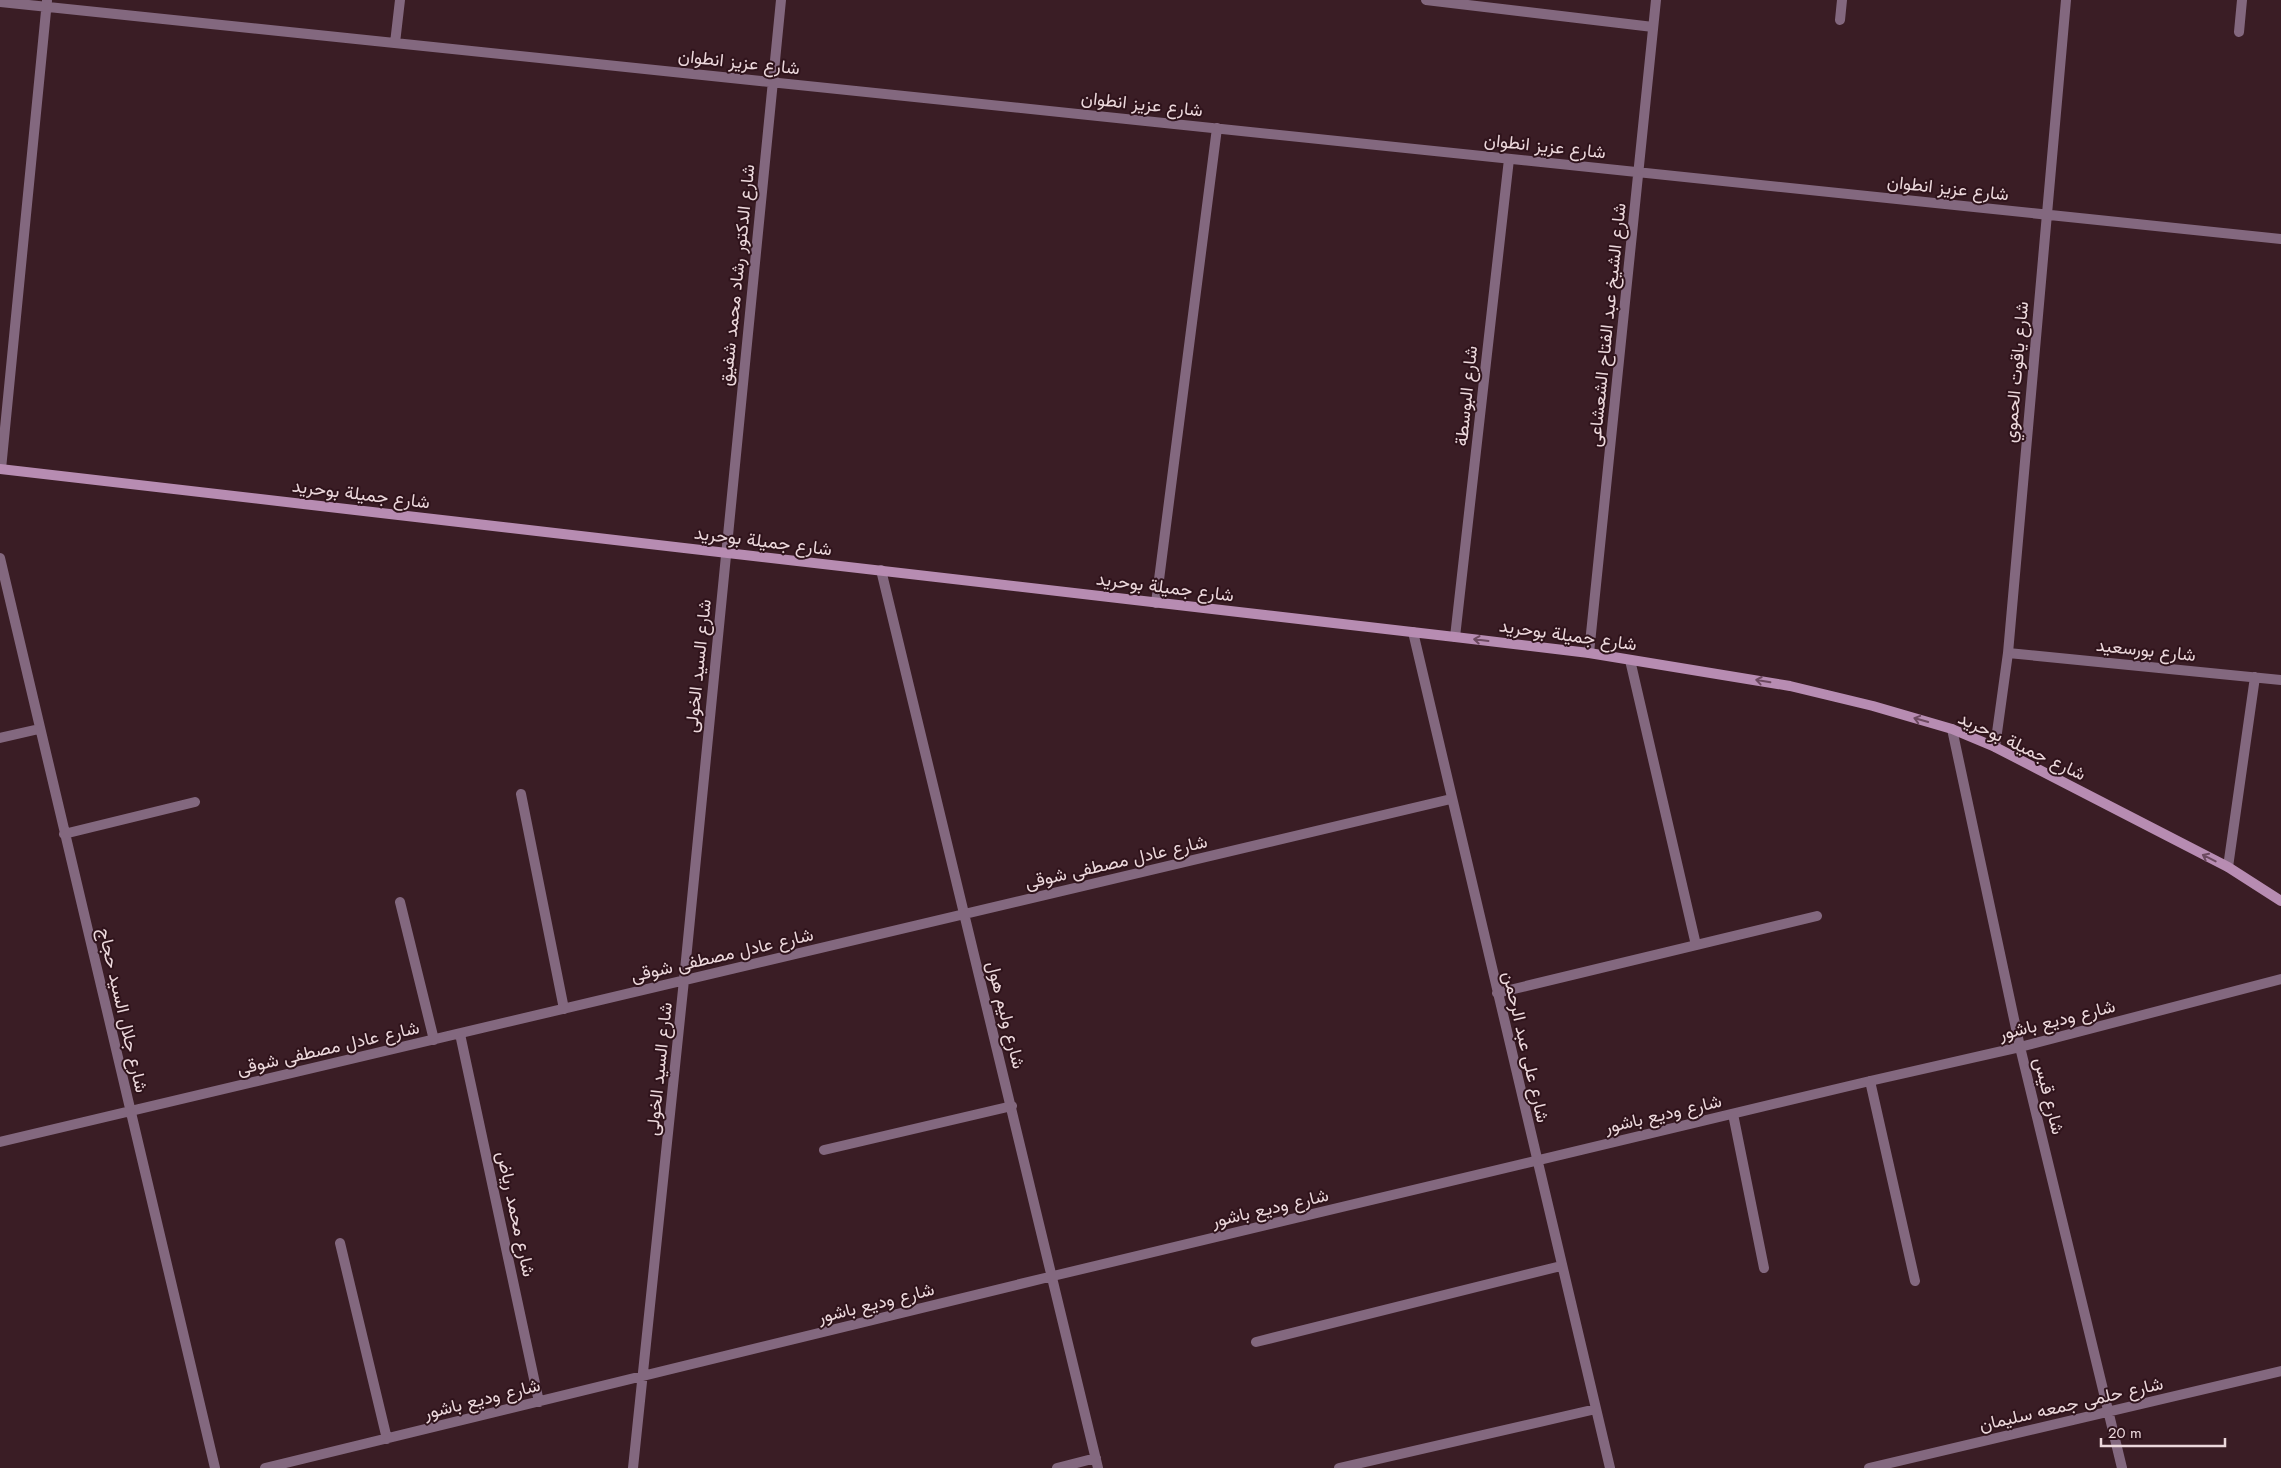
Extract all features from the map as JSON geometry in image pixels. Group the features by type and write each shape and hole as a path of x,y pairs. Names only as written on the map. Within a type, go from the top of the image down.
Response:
{"main road":[{"name":"شارع جميلة بوحريد","path":"0,469 1589,653 1790,686 1873,706 1952,729 1995,747 2228,867 2281,901"}],"street":[{"path":"395,43 400,0"},
{"name":"شارع الدكتور رشاد محمد شفيق","path":"726,553 781,0"},
{"path":"1426,0 1653,27"},
{"name":"شارع الشيخ عبد الفتاح الشعشاعى","path":"1589,653 1656,0"},
{"path":"1840,20 1842,0"},
{"name":"شارع ياقوت الحموي","path":"1995,747 2008,653 2066,0"},
{"path":"2239,32 2242,0"},
{"name":"شارع عزيز انطوان","path":"0,2 47,3 395,43 2281,239"},
{"path":"0,469 47,3"},
{"path":"1156,603 1217,128"},
{"name":"شارع البوسطة","path":"1455,637 1508,159"},
{"name":"شارع السيد الخولى","path":"634,1468 726,553"},
{"name":"شارع جلال السيد حجاج","path":"0,558 215,1468"},
{"name":"شارع وليم هول","path":"881,570 1097,1463"},
{"name":"شارع على عبد الرحمن","path":"1413,632 1451,800 1610,1468"},
{"name":"شارع بورسعيد","path":"2008,653 2281,680"},
{"path":"1630,660 1696,945"},
{"path":"2228,867 2255,677"},
{"path":"0,738 39,729"},
{"name":"شارع قيس","path":"1952,729 2020,1047 2122,1468"},
{"path":"521,794 564,1010"},
{"name":"شارع عادل مصطفى شوقى","path":"0,1142 1451,800"},
{"path":"64,834 195,802"},
{"path":"400,902 434,1040"},
{"path":"1497,993 1817,916"},
{"name":"شارع وديع باشور","path":"266,1468 1053,1276 1870,1080 2020,1047 2281,979"},
{"name":"شارع محمد رياض","path":"460,1034 539,1402"},
{"path":"1870,1080 1915,1281"},
{"path":"824,1150 1012,1106"},
{"path":"1733,1114 1764,1268"},
{"path":"340,1243 386,1439"},
{"path":"1256,1342 1561,1266"},
{"name":"شارع حلمى جمعه سليمان","path":"1871,1468 2281,1371"},
{"path":"1339,1468 1596,1409"},
{"path":"1057,1468 1097,1463"}]}
